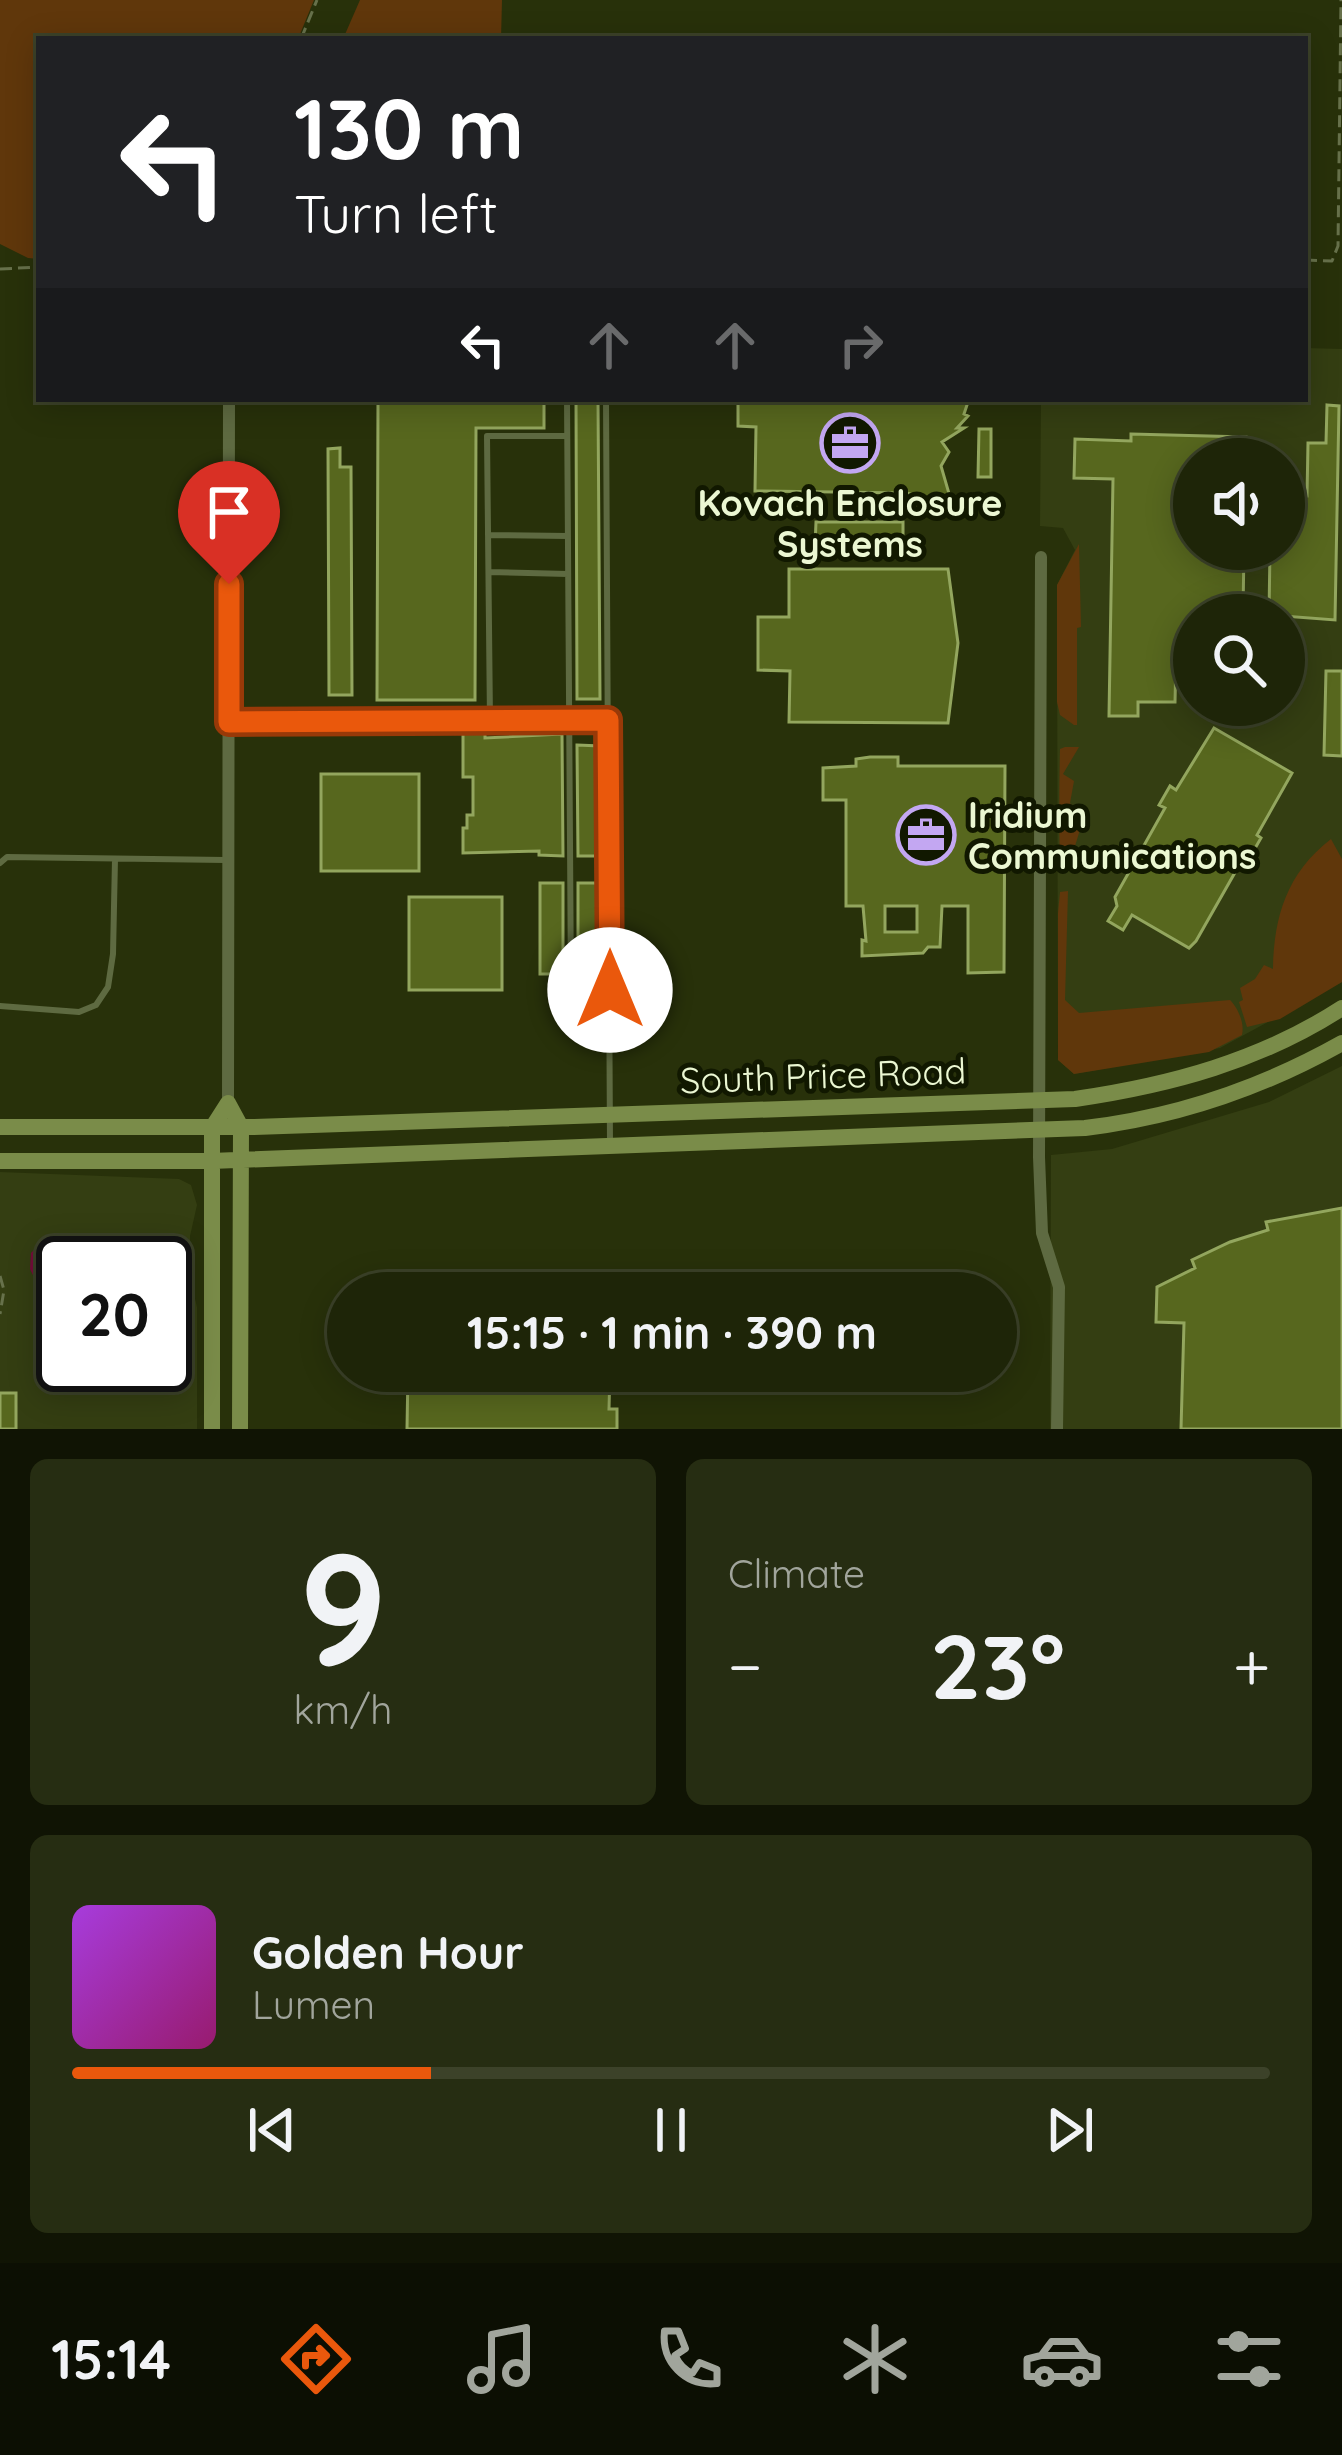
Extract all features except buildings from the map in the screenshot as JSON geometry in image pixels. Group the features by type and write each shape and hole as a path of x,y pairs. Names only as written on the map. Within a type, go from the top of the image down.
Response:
{"main road":[{"name":"South Price Road","path":"0,1127 212,1128 1039,1101 1120,1092 1220,1068 1270,1048 1342,1008"},
{"path":"1320,1055 1342,1032"},
{"name":"South Price Road","path":"0,1161 211,1161 1104,1126 1174,1112 1278,1077 1342,1043"},
{"path":"212,1429 212,1128 228,1103 242,1127 240,1429"}],"street":[{"path":"228,1103 229,402"},
{"path":"1041,557 1039,1130 1042,1233 1058,1287 1057,1429"}],"lane":[{"path":"567,402 571,990"},
{"path":"606,402 610,1145"},
{"path":"490,721 487,436 568,436"},
{"path":"488,536 568,536"},
{"path":"488,572 568,574"},
{"path":"229,722 608,720"},
{"path":"0,863 7,857 229,860"},
{"path":"0,1006 79,1012 96,1005 108,987 113,954 115,859"}],"path":[{"path":"302,36 316,0"},
{"path":"1308,260 1332,261 1340,246 1341,0"},
{"path":"0,268 36,267"},
{"path":"0,1276 4,1289 0,1314"}],"shaded area":[{"path":"0,0 314,0 299,36 36,36 36,259 0,244"},
{"path":"360,0 502,0 501,36 344,36"},
{"path":"1308,348 1342,349 1342,982 1220,1048 1074,1074 1058,1060 1057,585 1075,550 1063,528 1040,526 1041,402 1308,402"},
{"path":"1079,544 1081,627 1077,628 1074,725 1060,715 1057,702 1057,585"},
{"path":"1079,747 1063,774 1074,781 1070,803 1083,820 1067,872 1060,871 1060,749"},
{"path":"1331,839 1342,859 1342,982 1280,1019 1247,1027 1240,988 1255,979 1264,965 1273,969 1276,931 1286,897 1304,866"},
{"path":"1068,891 1065,1000 1079,1013 1230,1000 1240,1015 1242,1035 1209,1052 1074,1074 1058,1060 1058,913 1060,892"},
{"path":"1342,1066 1342,1429 1050,1429 1051,1155 1112,1149 1269,1102"},
{"path":"0,1172 179,1179 191,1185 197,1205 190,1236 36,1236 36,1392 192,1392 192,1286 197,1307 197,1429 0,1429"},
{"path":"36,1248 36,1281 30,1269"}],"place":[{"name":"Kovach Enclosure Systems","path":"850,443"},
{"name":"Iridium Communications","path":"926,835"}],"route":[{"path":"229,584 229,722 608,720 610,990"}]}
